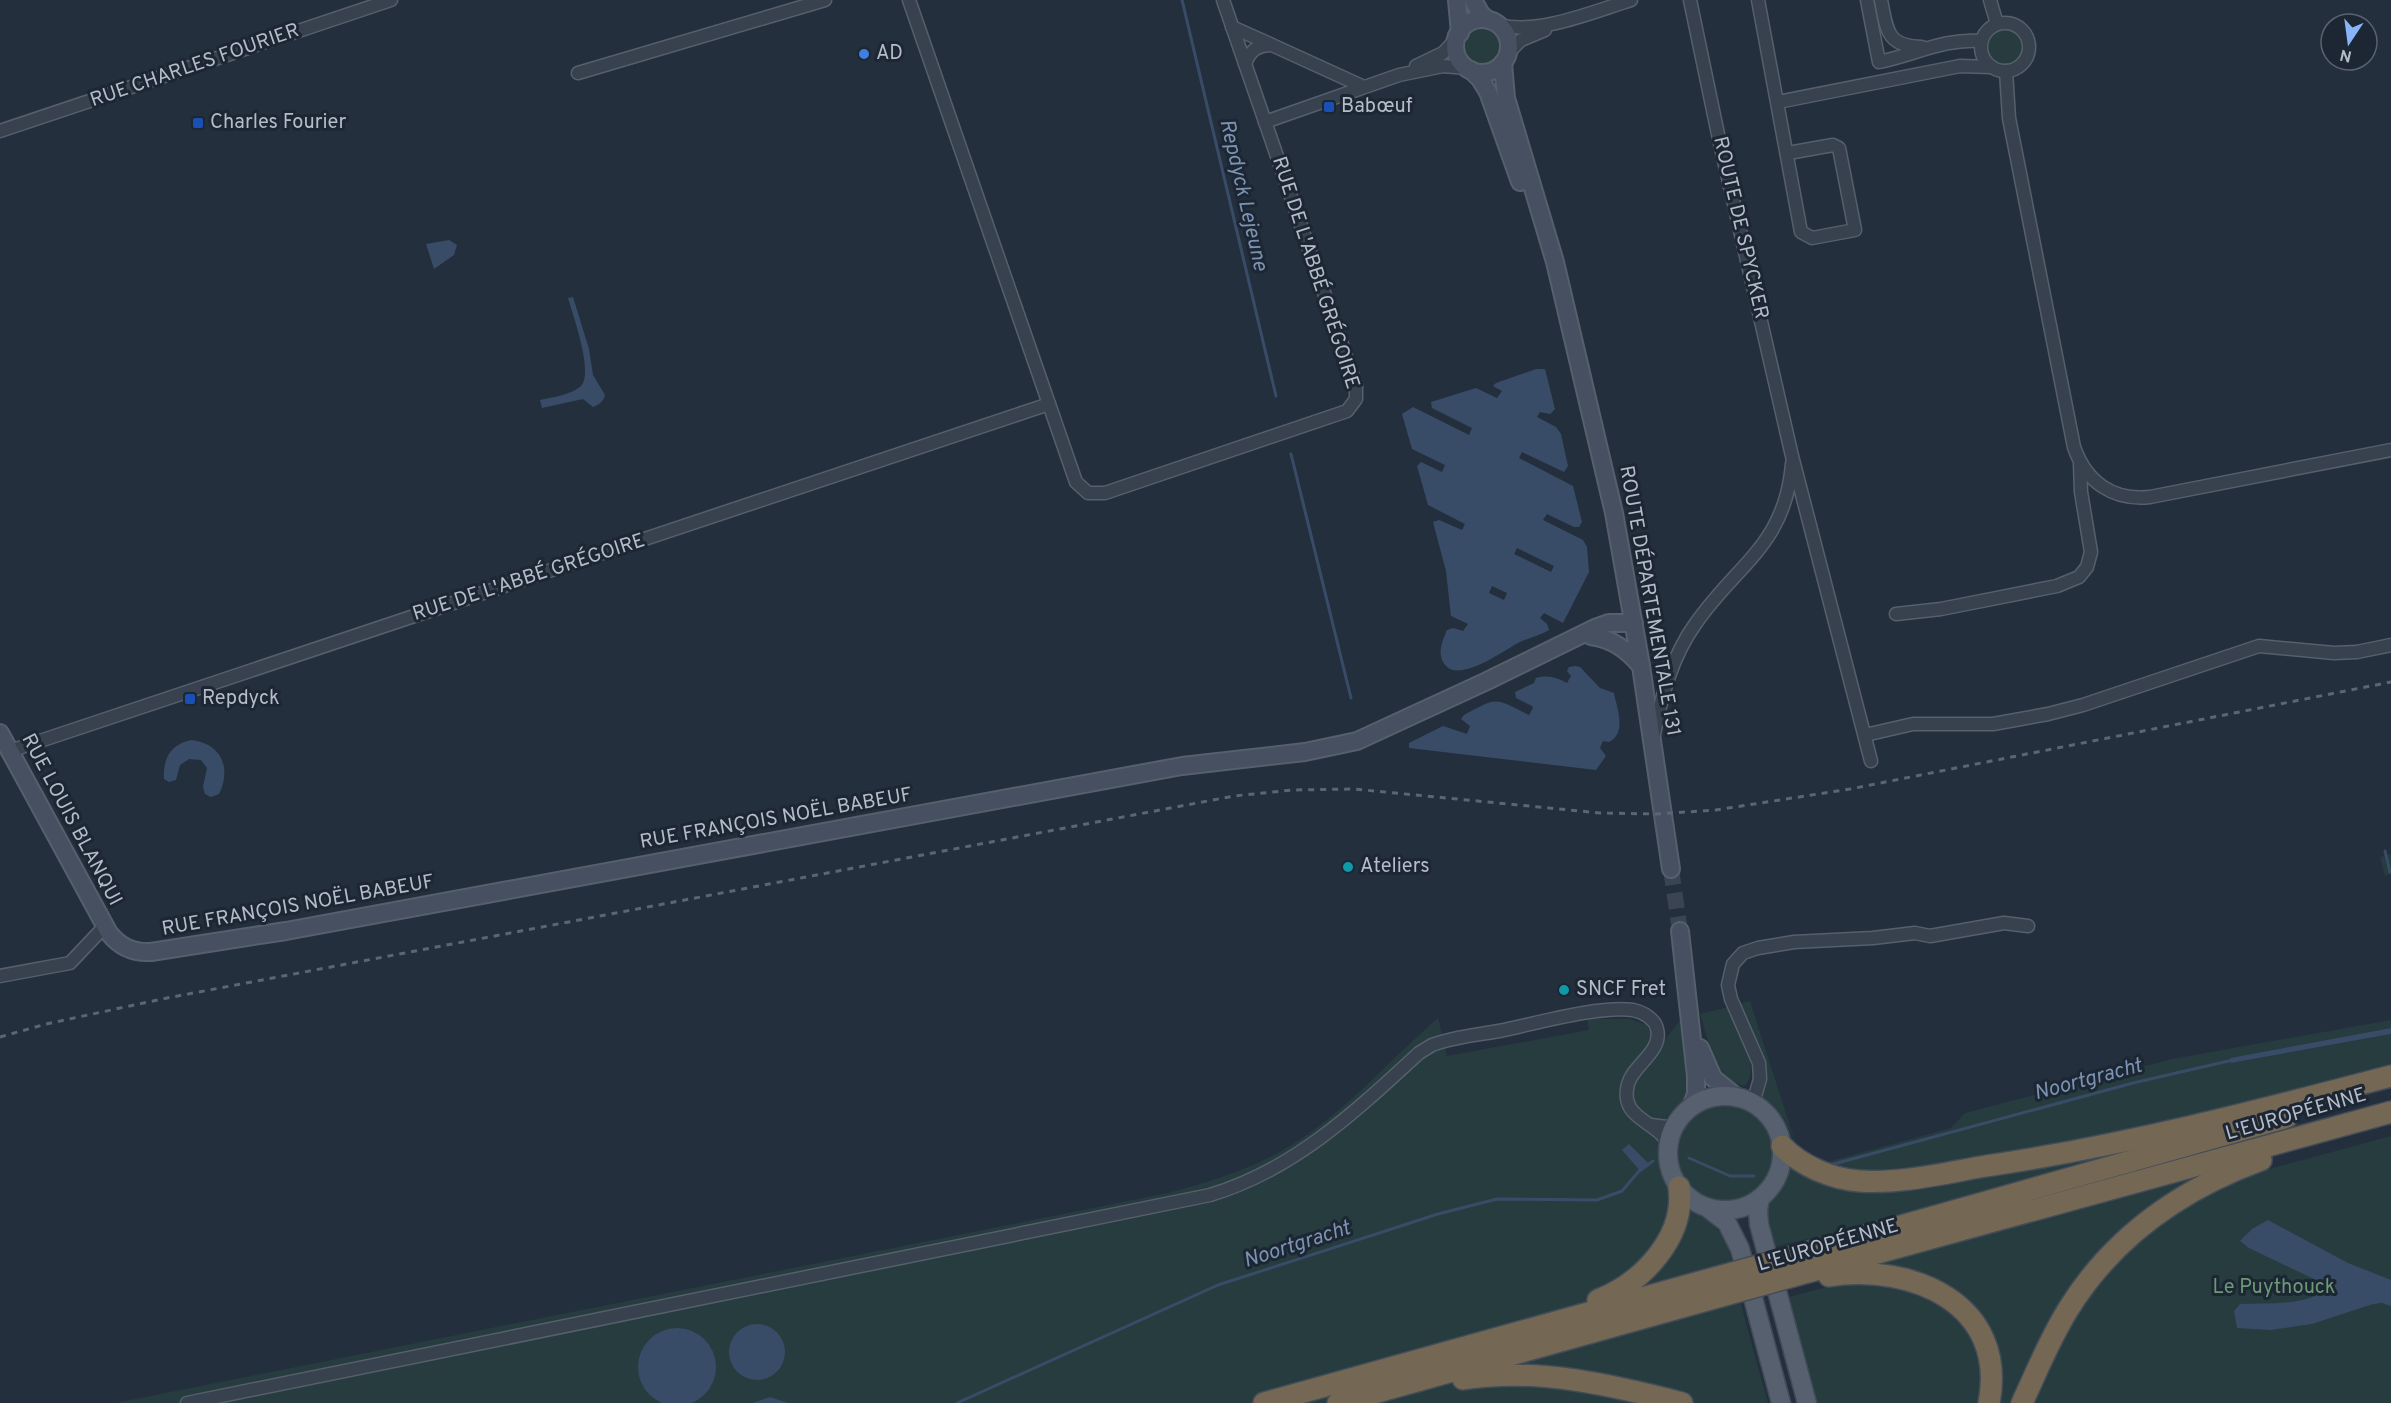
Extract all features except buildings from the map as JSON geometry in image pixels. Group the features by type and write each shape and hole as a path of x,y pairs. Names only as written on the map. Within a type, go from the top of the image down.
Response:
{"highway":[{"path":"1782,1146 1809,1166 1832,1175 1859,1181 1893,1180 2075,1152 2202,1124 2391,1076"},
{"name":"L'EUROPÉENNE","path":"1808,1268 2391,1087"},
{"name":"L'EUROPÉENNE","path":"1342,1402 1611,1326 1721,1292 2391,1112"},
{"path":"2022,1403 2051,1339 2080,1292 2109,1256 2151,1218 2191,1191 2224,1174 2277,1154 2391,1120"},
{"path":"1471,1345 1608,1296 1628,1284 1657,1256 1670,1236 1679,1211 1678,1187"},
{"path":"1808,1268 1887,1275 1921,1284 1953,1301 1976,1326 1988,1350 1992,1377 1989,1403"},
{"name":"L'EUROPÉENNE","path":"1264,1403 1471,1345 1721,1292"},
{"path":"1342,1402 1471,1377 1514,1375 1576,1381 1682,1403"}],"main road":[{"path":"1707,1208 1735,1210 1748,1206 1772,1186 1779,1173 1782,1146 1772,1121 1745,1100 1715,1097 1691,1107 1675,1124 1669,1143 1669,1166 1678,1187 1693,1201 1707,1208 1726,1223 1740,1249 1781,1403"},
{"path":"1760,1198 1759,1224 1807,1403"}],"street":[{"name":"RUE CHARLES FOURIER","path":"0,131 391,0"},
{"path":"578,74 825,0"},
{"name":"RUE DE L'ABBÉ GRÉGOIRE","path":"909,0 1078,486 1088,493 1096,494 1110,492 1339,415 1353,406 1357,396 1356,385 1223,0"},
{"path":"1457,0 1460,18 1457,53 1469,69"},
{"path":"1473,0 1481,14 1494,23 1508,38 1505,58"},
{"path":"1265,122 1399,75 1443,66 1488,72 1521,40 1567,20 1631,0"},
{"name":"ROUTE DE SPYCKER","path":"1690,0 1719,139 1792,456 1871,761"},
{"path":"1758,0 1788,153 1790,178 1803,234 1812,238 1855,231 1839,148 1833,145 1788,153"},
{"path":"1867,0 1879,62 1929,47 1964,40 1981,44"},
{"path":"1881,0 1887,32 1891,38 1907,46 1929,47"},
{"path":"1990,0 1997,24"},
{"path":"1399,75 1443,53 1470,22 1524,28 1567,20"},
{"path":"1778,102 1960,66 1979,65 2006,71 2016,69 2024,62 2029,42 2017,26 2007,23 1997,24 1986,32 1971,59 1960,66"},
{"path":"1232,27 1364,87"},
{"path":"1981,44 1984,60 1992,67"},
{"path":"1245,64 1249,55 1258,47 1276,47"},
{"name":"ROUTE DÉPARTEMENTALE 131","path":"1505,58 1506,98 1550,246 1600,453 1626,580 1671,869"},
{"name":"ROUTE DÉPARTEMENTALE 131","path":"1469,69 1483,82 1493,105 1573,343"},
{"path":"2006,71 2009,118 2074,447 2080,462 2092,479 2105,489 2119,495 2145,498 2391,450"},
{"name":"RUE DE L'ABBÉ GRÉGOIRE","path":"10,751 1048,404"},
{"name":"ROUTE DE SPYCKER","path":"1653,742 1664,690 1678,655 1705,611 1754,557 1769,536 1788,488 1792,456"},
{"path":"1896,614 1941,609 2066,584 2079,577 2087,567 2091,552 2081,492 2080,462"},
{"path":"1626,580 1619,606 1597,631 1641,666"},
{"name":"RUE FRANÇOIS NOËL BABEUF","path":"105,926 116,941 124,947 140,952 157,951 286,931 1182,766 1326,749 1372,735 1597,631 1634,626"},
{"path":"1865,735 1918,724 1987,724 2041,716 2083,705 2259,646 2334,653 2357,652 2391,645"},
{"name":"RUE LOUIS BLANQUI","path":"0,733 105,926"},
{"path":"1691,1019 1710,1074 1721,1086 1745,1100 1760,1079 1759,1063 1731,999 1728,985 1733,964 1743,953 1794,942 1873,938 1915,933 1930,936 2004,923 2028,926"},
{"path":"0,976 70,963 105,926"},
{"path":"1680,931 1697,1085 1691,1107"},
{"path":"187,1403 1210,1196 1255,1179 1303,1152 1346,1119 1419,1053 1432,1045 1585,1014 1632,1010 1642,1013 1655,1023 1658,1031 1656,1044 1633,1074 1628,1087 1631,1108 1638,1118 1661,1133 1669,1143"},
{"path":"1644,1122 1663,1127 1675,1124"}],"green space":[{"path":"1482,28 1494,34 1500,46 1494,58 1482,64 1470,58 1464,46 1470,34"},
{"path":"2005,30 2017,35 2022,47 2017,59 2005,64 1993,59 1988,47 1993,35"},
{"path":"2391,854 2391,874 2385,876 2380,857"},
{"path":"1750,1001 1796,1145 1785,1119 1763,1097 1761,1058 1737,1004"},
{"path":"1729,1007 1750,1059 1749,1079 1744,1086 1723,1078 1717,1071 1700,1014"},
{"path":"1438,1018 1447,1056 1589,1030 1587,1019 1630,1019 1647,1025 1649,1031 1664,1041 1681,1019 1689,1075 1688,1091 1686,1098 1667,1116 1658,1141 1659,1170 1674,1198 1708,1221 1723,1235 1730,1254 1768,1403 116,1403 1168,1193 1196,1185 1250,1166 1299,1141 1361,1091"},
{"path":"2391,1020 2391,1028 2230,1058 2232,1063 2391,1034 2391,1068 2201,1117 1901,1173 1841,1170 1827,1162 1951,1128 1965,1113 2172,1059"},
{"path":"1725,1103 1753,1111 1767,1125 1775,1153 1767,1181 1753,1195 1725,1203 1697,1195 1683,1181 1675,1153 1683,1125 1697,1111"},
{"path":"2180,1136 1839,1232 1773,1247 1766,1226 1768,1207 1788,1165 1823,1179"},
{"name":"Le Puythouck","path":"2391,1136 2391,1403 2031,1403 2066,1330 2098,1282 2136,1242 2176,1210 2222,1182"},
{"path":"2205,1173 2119,1239 2018,1403 1995,1403 1978,1317 1864,1268"},
{"path":"1863,1283 1917,1293 1949,1311 1970,1336 1976,1351 1980,1367 1978,1403 1815,1403 1785,1298 1831,1286"}],"water":[{"path":"449,240 457,245 454,255 434,269 426,244"},
{"path":"573,297 589,349 593,375 605,395 601,402 593,407 583,399 542,408 540,400 572,392 581,386 584,379 584,357 568,298"},
{"path":"1536,369 1545,369 1555,409 1550,414 1540,412 1537,417 1556,427 1561,434 1568,466 1564,472 1522,452 1519,458 1573,486 1582,522 1579,527 1574,527 1547,514 1543,520 1583,540 1587,547 1589,572 1563,623 1544,613 1540,618 1547,624 1549,630 1518,643 1482,664 1453,670 1446,666 1441,657 1443,639 1447,630 1453,628 1463,631 1468,624 1451,616 1446,571 1433,522 1439,520 1462,530 1465,524 1428,505 1417,466 1421,462 1442,472 1445,465 1412,449 1402,414 1413,407 1469,435 1472,428 1432,408 1431,402 1476,388 1497,398 1502,391 1493,386","holes":["1517,548 1554,566 1551,572 1514,554","1492,586 1507,593 1504,600 1489,593"]},
{"path":"1569,667 1580,667 1600,688 1614,693 1619,720 1618,733 1609,742 1603,741 1600,748 1606,756 1596,770 1409,748 1409,743 1443,726 1467,734 1470,726 1461,719 1464,715 1491,702 1509,705 1529,715 1532,706 1516,698 1515,692 1534,683 1536,678 1540,677 1552,677 1567,683 1571,676 1567,671"},
{"path":"191,740 210,746 221,758 224,775 219,794 211,797 205,794 203,787 207,768 201,760 189,759 180,765 176,780 169,782 164,779 169,754 178,745"},
{"path":"2391,1028 2391,1034 2231,1063 2230,1058"},
{"path":"1629,1144 1650,1165 1641,1172 1622,1150"},
{"path":"2268,1220 2348,1263 2391,1280 2391,1306 2382,1303 2373,1304 2312,1324 2271,1330 2237,1328 2234,1311 2240,1304 2293,1302 2323,1292 2322,1285 2316,1280 2249,1248 2240,1241 2252,1229"},
{"path":"751,1324 763,1324 773,1328 781,1336 785,1352 781,1368 773,1376 763,1380 751,1380 741,1376 733,1368 729,1358 729,1346 733,1336 741,1328"},
{"path":"669,1328 685,1328 699,1334 710,1345 716,1359 716,1375 710,1389 699,1400 685,1406 669,1406 655,1400 644,1389 638,1375 638,1359 644,1345 655,1334"},
{"path":"770,1397 788,1403 753,1403"}],"waterway":[{"name":"Repdyck Lejeune","path":"1182,0 1276,396"},
{"name":"Repdyck Lejeune","path":"1291,454 1351,698"},
{"path":"2385,851 2390,872"},
{"name":"Noortgracht","path":"1830,1165 2133,1083 2233,1060"},
{"name":"Noortgracht","path":"1689,1158 1730,1176 1754,1176"},
{"name":"Noortgracht","path":"1646,1166 1653,1161"},
{"name":"Noortgracht","path":"957,1403 1218,1285 1438,1214 1497,1199 1597,1200 1622,1191 1640,1170"}],"tunnel":[{"path":"1671,869 1680,931"}],"railway":[{"path":"0,1037 46,1024 167,998 1234,796 1292,790 1354,789 1600,813 1656,814 1716,810 1850,789 2391,682"}],"place":[{"name":"AD","path":"864,54"},
{"name":"Babœuf","path":"1329,107"},
{"name":"Charles Fourier","path":"198,123"},
{"name":"Repdyck","path":"190,699"},
{"name":"Ateliers","path":"1348,867"},
{"name":"SNCF Fret","path":"1564,990"}]}
